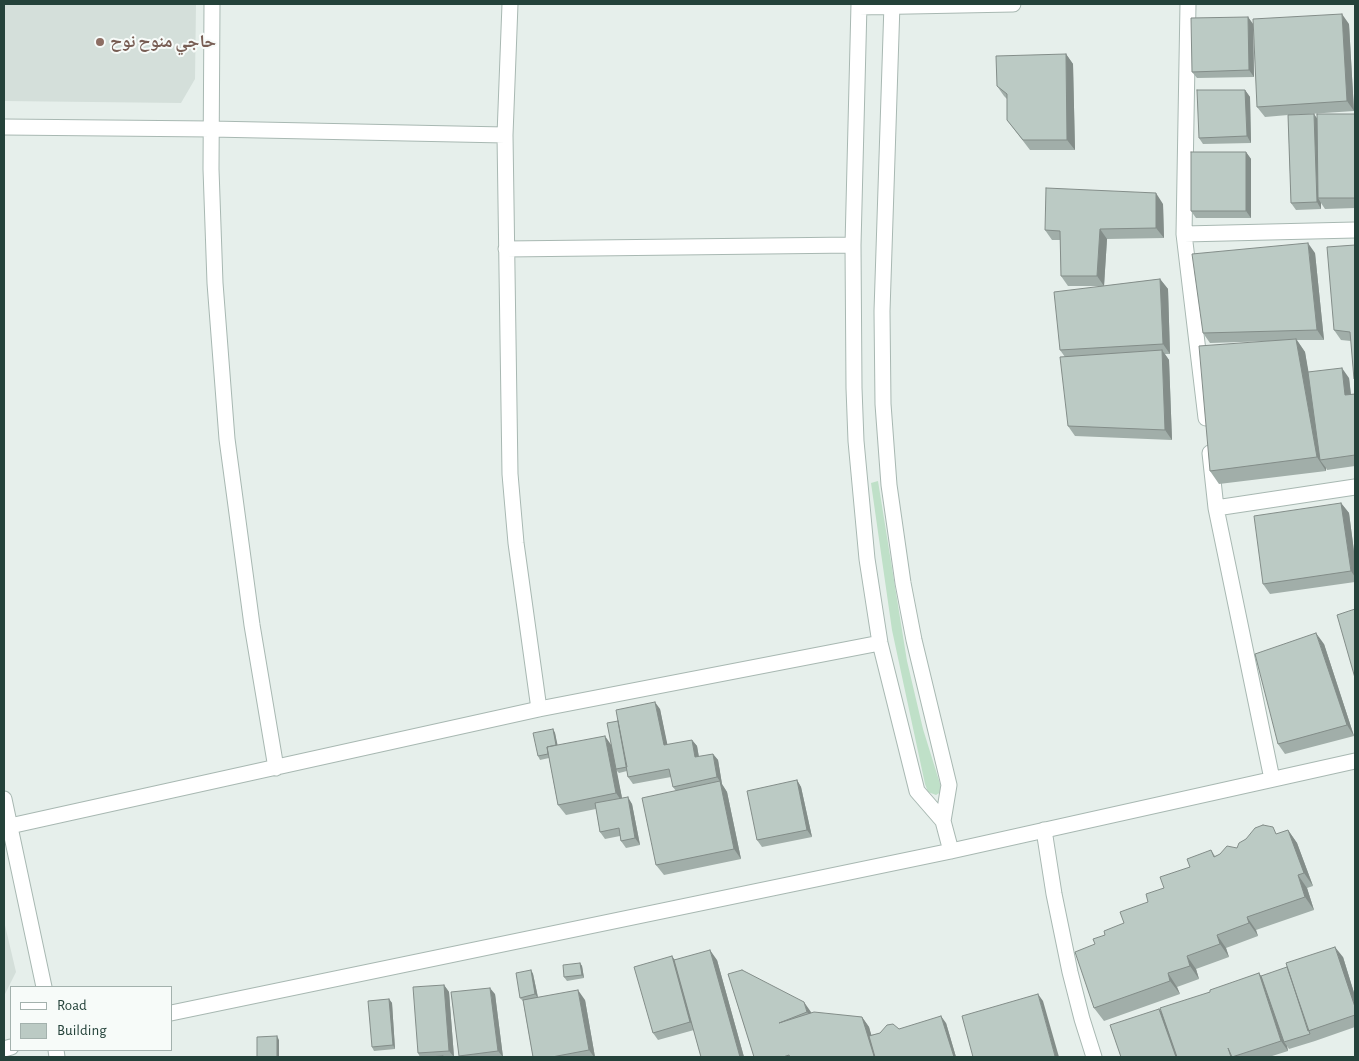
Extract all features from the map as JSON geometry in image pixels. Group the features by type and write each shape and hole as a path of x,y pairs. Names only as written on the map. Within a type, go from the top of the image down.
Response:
{"street":[{"path":"212,4 210,129 215,282 227,439 252,625 276,768"},
{"path":"510,4 505,135 510,474 516,543 539,709"},
{"path":"943,821 917,790 880,643 867,559 856,441 853,245 859,5 1013,4"},
{"path":"1188,4 1184,234 1216,508 1272,779"},
{"path":"892,6 882,311 883,404 889,485 903,583 914,640 949,785 943,821 951,851"},
{"path":"4,127 505,135"},
{"path":"1184,234 1355,230"},
{"path":"506,249 853,245"},
{"path":"1216,508 1355,487"},
{"path":"10,826 539,709 880,643"},
{"path":"172,1013 951,851 1355,761"},
{"path":"4,799 44,986"},
{"path":"1044,830 1054,894 1068,962 1082,1019 1094,1057"}],"shaded area":[{"name":"حاجي منوح نوح","path":"4,4 196,4 195,79 181,103 4,101"},
{"path":"4,921 16,972 4,996"}],"green space":[{"path":"878,481 907,661 923,729 941,787 941,792 936,795 928,792 925,784 892,630 871,483"}],"building":[{"path":"1342,14 1347,101 1257,107 1253,19"},
{"path":"1248,17 1249,70 1192,72 1191,18"},
{"path":"1066,54 1067,140 1023,140 1007,120 1007,94 997,86 996,56"},
{"path":"1197,90 1245,90 1247,136 1199,138"},
{"path":"1314,114 1317,202 1291,203 1288,115"},
{"path":"1317,114 1355,114 1355,198 1318,198"},
{"path":"1191,152 1246,152 1246,211 1191,211"},
{"path":"1046,188 1156,193 1156,228 1100,229 1097,276 1061,276 1060,231 1045,230"},
{"path":"1308,243 1317,330 1203,333 1192,254"},
{"path":"1355,245 1354,379 1350,332 1334,330 1327,247"},
{"path":"1160,279 1163,344 1060,350 1054,292"},
{"path":"1296,339 1317,457 1210,471 1199,346"},
{"path":"1162,350 1165,430 1068,426 1060,357"},
{"path":"1342,368 1345,395 1355,394 1355,455 1320,460 1308,372"},
{"path":"1341,503 1351,571 1263,584 1254,516"},
{"path":"1355,609 1355,678 1337,615"},
{"path":"1316,633 1347,725 1278,744 1255,654"},
{"path":"655,702 664,745 692,740 695,757 713,754 717,777 673,787 669,769 628,777 616,710"},
{"path":"618,721 627,767 616,769 607,723"},
{"path":"553,729 556,745 547,747 548,754 538,756 533,733"},
{"path":"605,736 616,793 558,805 547,747"},
{"path":"797,780 807,830 757,840 747,791"},
{"path":"720,781 734,849 656,865 642,798"},
{"path":"628,797 635,838 621,841 619,828 600,832 595,803"},
{"path":"1263,825 1273,827 1276,834 1288,830 1304,873 1298,875 1305,897 1247,917 1249,923 1217,935 1220,944 1187,956 1190,966 1168,973 1170,981 1094,1008 1075,952 1095,944 1093,939 1105,935 1104,931 1124,923 1120,912 1148,902 1146,894 1164,888 1160,877 1190,867 1187,859 1211,850 1214,857 1220,854 1227,846 1237,848 1239,843 1246,839 1255,828"},
{"path":"1335,947 1355,1007 1355,1015 1308,1031 1286,963"},
{"path":"710,950 740,1057 701,1057 674,960"},
{"path":"672,956 690,1022 653,1033 634,967"},
{"path":"580,963 582,975 564,977 563,965"},
{"path":"1287,967 1310,1034 1284,1042 1261,976"},
{"path":"531,970 535,994 520,998 516,973"},
{"path":"742,970 804,1002 807,1012 779,1023 814,1012 862,1017 874,1056 790,1057 789,1055 783,1057 754,1057 728,974"},
{"path":"1259,973 1281,1041 1232,1057 1228,1048 1231,1057 1177,1057 1160,1008 1210,992 1210,990"},
{"path":"444,985 449,1051 418,1053 413,987"},
{"path":"490,988 498,1051 459,1056 451,992"},
{"path":"578,990 589,1050 552,1057 533,1057 523,1000"},
{"path":"1038,994 1055,1056 973,1057 962,1016"},
{"path":"389,999 393,1045 372,1047 368,1001"},
{"path":"1159,1009 1176,1057 1121,1057 1110,1025"},
{"path":"941,1016 954,1057 875,1057 869,1036 880,1033 887,1025 893,1024 899,1029"},
{"path":"277,1036 277,1057 257,1057 257,1037"}],"place":[{"name":"حاجي منوح نوح","path":"100,42"}]}
